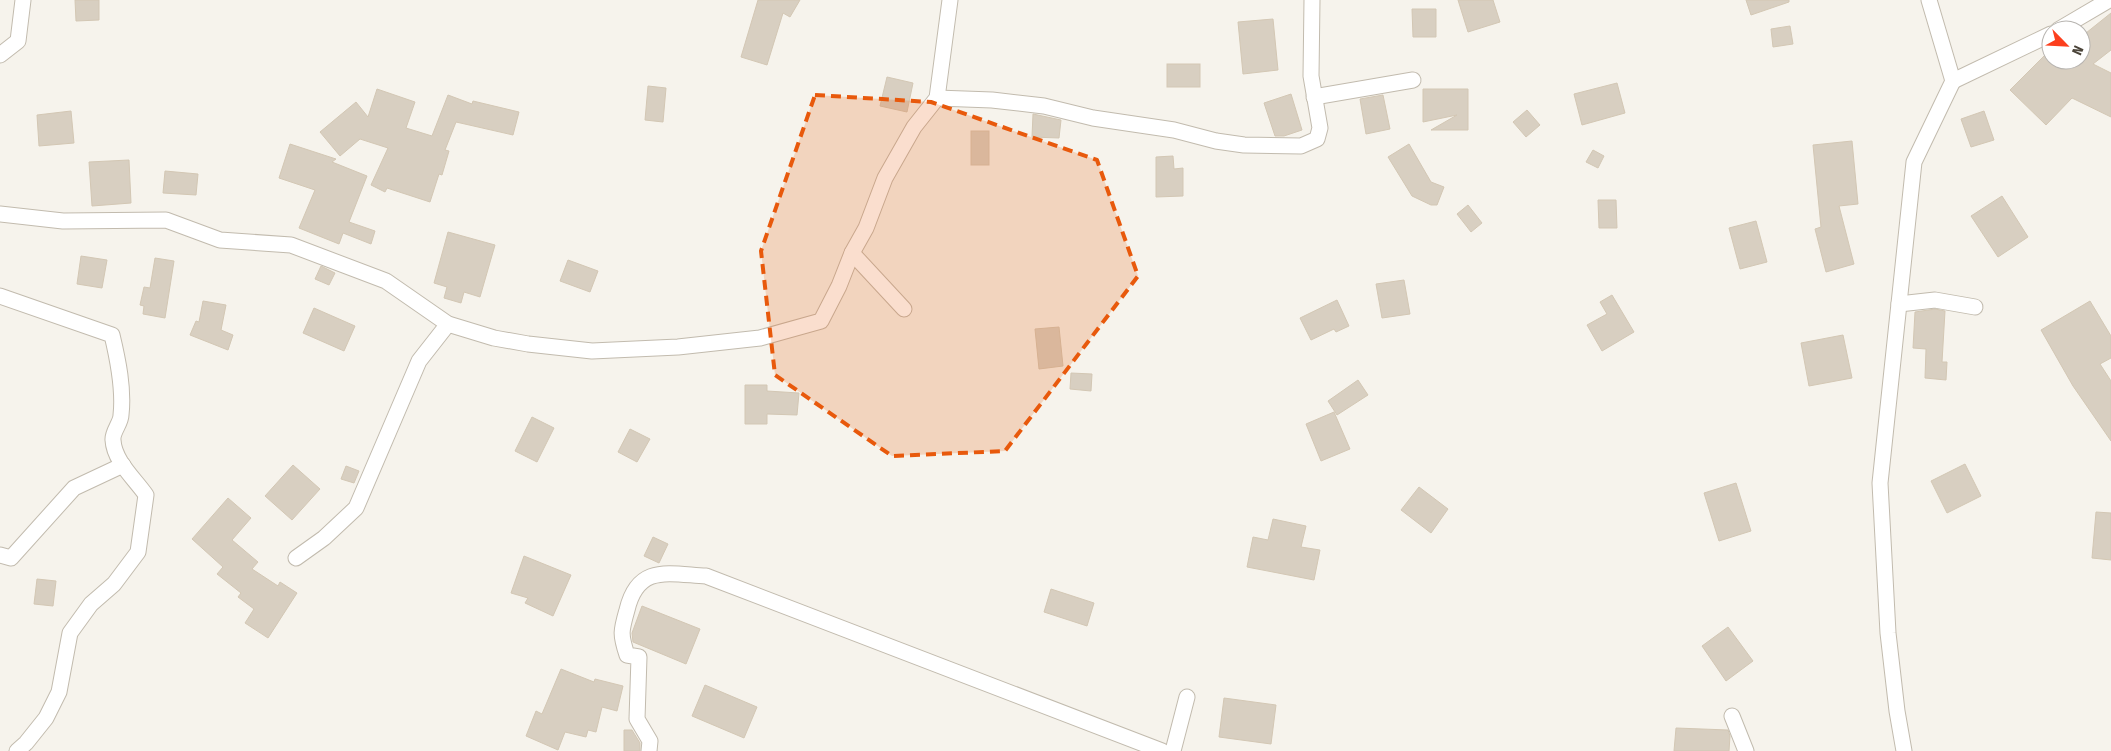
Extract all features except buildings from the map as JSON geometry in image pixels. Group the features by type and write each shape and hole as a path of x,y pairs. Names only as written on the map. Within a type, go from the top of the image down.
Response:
{"street":[{"path":"0,55 18,41 23,0"},
{"path":"0,214 63,221 166,220 220,240 291,244 386,281 448,324 494,338 592,351 678,347 760,338 821,321 839,286 852,253 866,228 885,178 914,127 937,98 950,0"},
{"path":"937,98 992,100 1044,106 1093,118 1174,130 1216,141 1244,145 1301,146 1317,139 1320,128 1311,76 1312,0"},
{"path":"1930,0 1953,81"},
{"path":"2075,20 2109,0"},
{"path":"1904,751 1897,711 1888,633 1880,483 1914,162 1953,81 2041,39"},
{"path":"1314,97 1413,80"},
{"path":"852,253 904,309"},
{"path":"0,296 112,335 119,367 122,416 112,438 117,454 146,495 138,552 114,584 91,604 70,633 59,692 46,718 17,751"},
{"path":"1900,304 1935,300 1975,307"},
{"path":"296,558 324,538 356,508 419,361 448,324"},
{"path":"0,555 11,558 74,488 123,464"},
{"path":"649,751 650,741 637,719 638,657 627,655 620,635 629,599 639,582 661,574 706,576 1162,751"},
{"path":"1173,751 1187,697"},
{"path":"1732,716 1746,751"}],"highlighted area":[{"path":"815,95 931,102 1097,160 1138,276 1005,451 892,456 775,375 761,251"}]}
